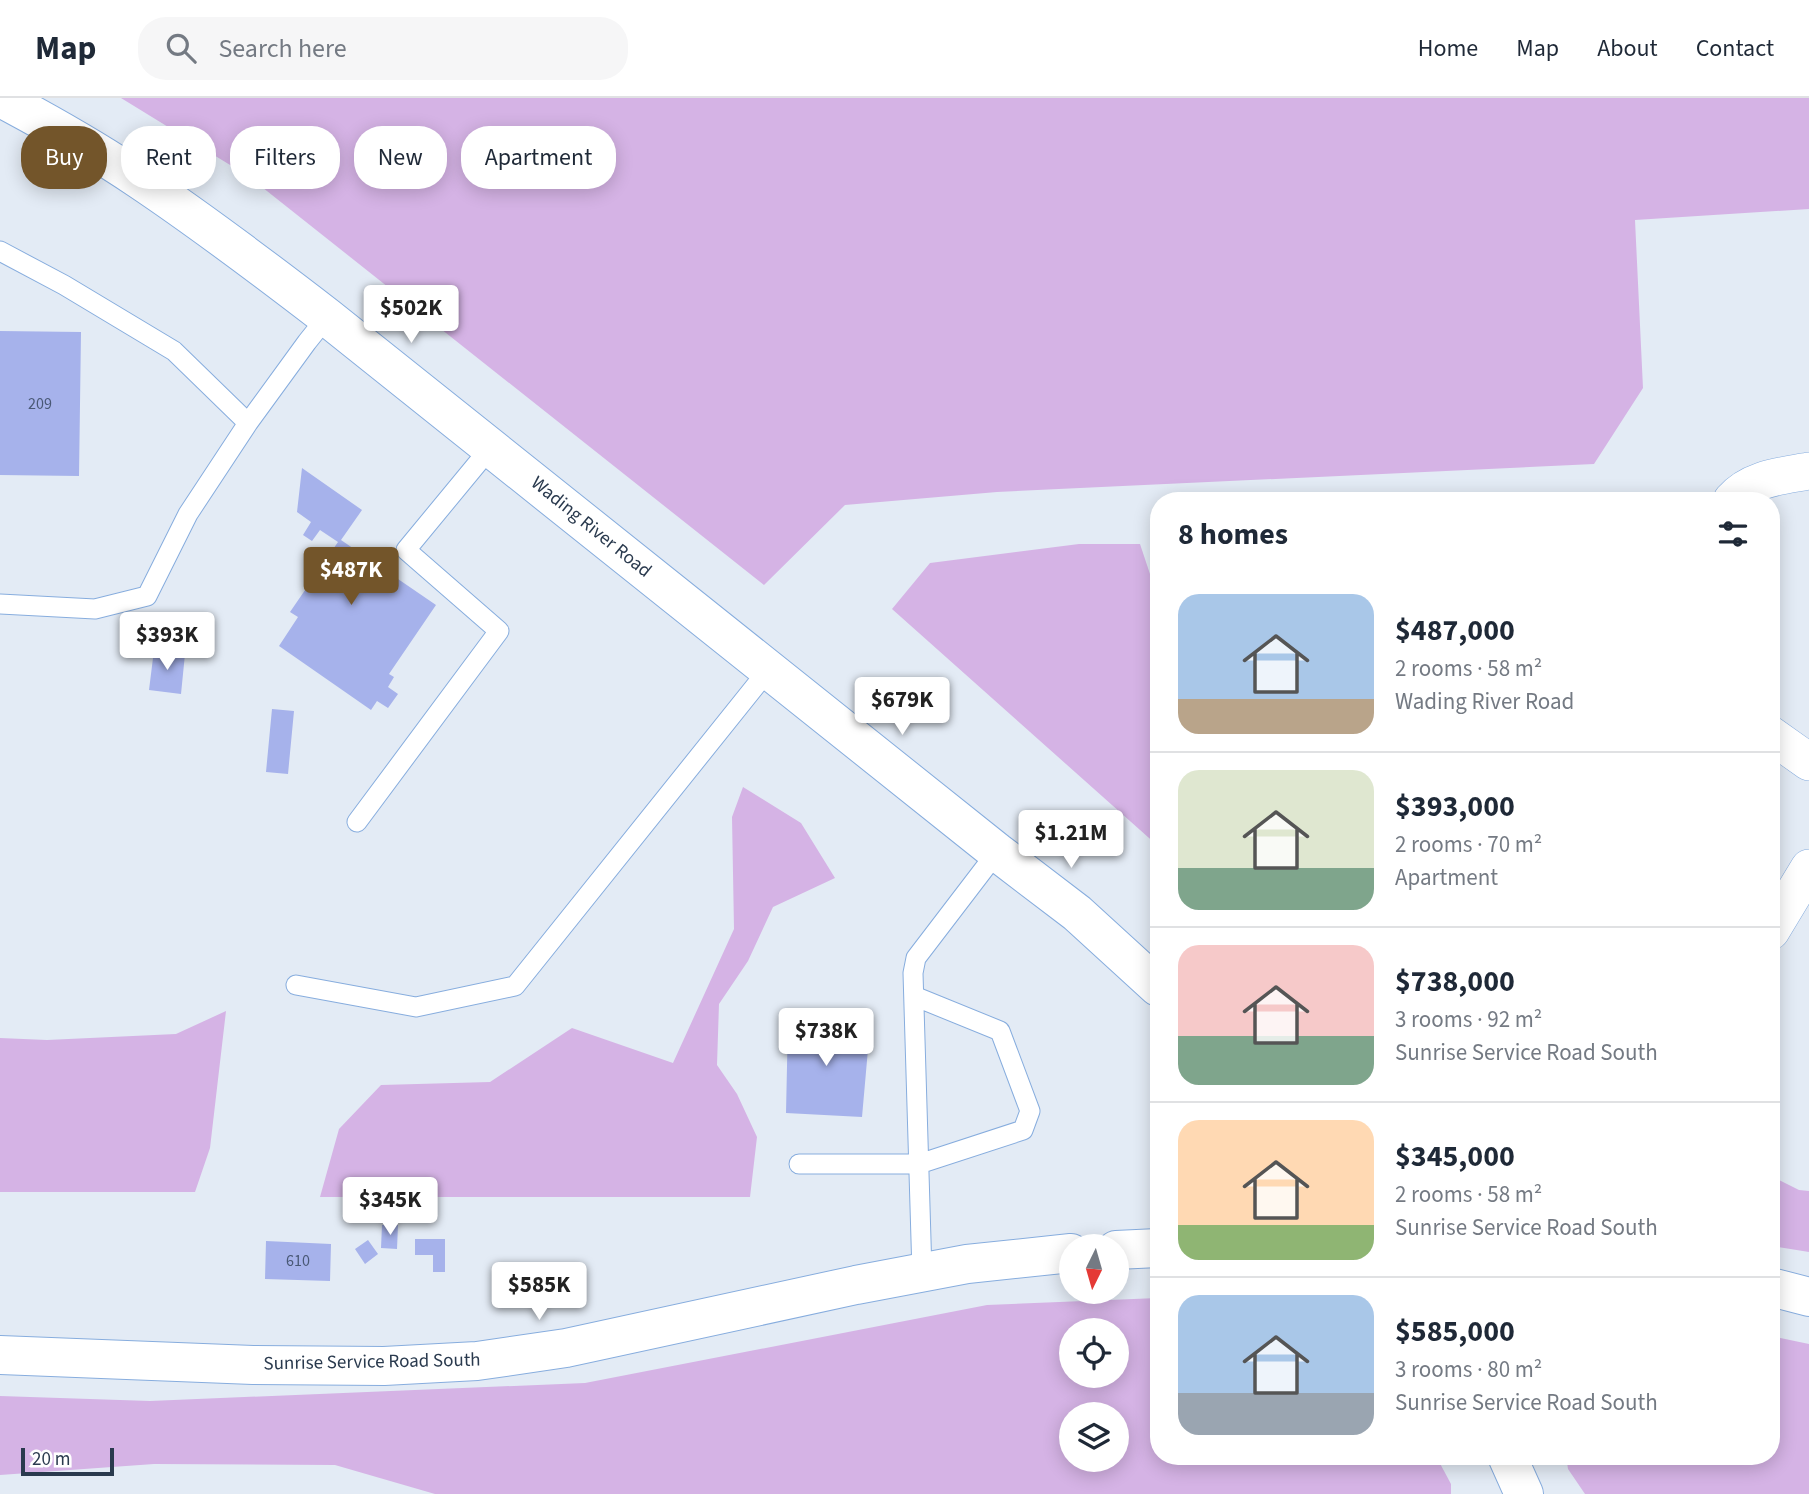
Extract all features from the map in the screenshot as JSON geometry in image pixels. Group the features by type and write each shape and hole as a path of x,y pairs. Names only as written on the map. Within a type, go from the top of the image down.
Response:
{"main road":[{"name":"Wading River Road","path":"1,98 140,180 327,317 1077,913 1150,980"},
{"path":"1129,1249 1150,1248"},
{"name":"Sunrise Service Road South","path":"0,1355 292,1366 384,1366 477,1361 566,1348 856,1285 967,1264 1059,1254"},
{"path":"1780,1289 1809,1297"}],"street":[{"path":"1742,492 1765,478 1809,471"},
{"path":"1780,741 1809,762"},
{"path":"1780,916 1809,868"}],"lane":[{"path":"0,251 64,285 174,351 248,423"},
{"path":"0,604 95,610 147,596 188,514 248,423 327,317"},
{"path":"358,822 499,631 406,550 491,447"},
{"path":"296,985 416,1007 515,986 769,669"},
{"path":"922,1273 913,973 916,958 997,852"},
{"path":"799,1164 919,1164 1023,1130 1030,1111 1000,1031 914,996"}],"shaded area":[{"path":"121,98 1809,98 1809,209 1635,220 1643,388 1594,464 997,492 845,505 764,585 264,189 340,189 340,126 230,126 230,165 216,156 216,126 167,126"},
{"path":"1079,544 1140,544 1150,574 1150,839 892,609 930,563"},
{"path":"743,787 801,823 835,878 773,907 748,961 719,1004 717,1065 737,1094 757,1137 750,1197 320,1197 339,1129 381,1085 490,1082 572,1028 673,1063 734,929 732,817"},
{"path":"226,1011 210,1148 195,1192 0,1192 0,1038 47,1040 176,1034"},
{"path":"1780,1180 1799,1190 1809,1191 1809,1252 1780,1247"},
{"path":"1150,1298 1150,1465 1441,1465 1451,1484 1451,1494 435,1494 335,1465 154,1464 0,1475 0,1396 150,1401 585,1383 987,1305 1059,1302 1129,1304 1129,1299"},
{"path":"1780,1338 1809,1344 1809,1494 1585,1494 1567,1465 1780,1465"}],"building":[{"path":"0,331 81,332 79,476 0,475"},
{"path":"302,468 362,510 341,540 436,605 389,674 394,677 388,687 398,694 388,708 377,701 371,710 279,646 298,617 290,612 338,542 320,530 312,541 303,535 311,522 297,512"},
{"path":"154,650 185,654 181,694 149,690"},
{"path":"272,709 294,711 288,774 266,772"},
{"path":"788,1020 864,1022 863,1038 869,1038 862,1117 786,1113"},
{"path":"382,1225 398,1225 397,1249 381,1248"},
{"path":"415,1239 445,1239 445,1272 433,1272 433,1255 415,1255"},
{"path":"368,1240 378,1254 365,1264 355,1249"},
{"path":"266,1241 331,1244 330,1281 265,1279"}]}
